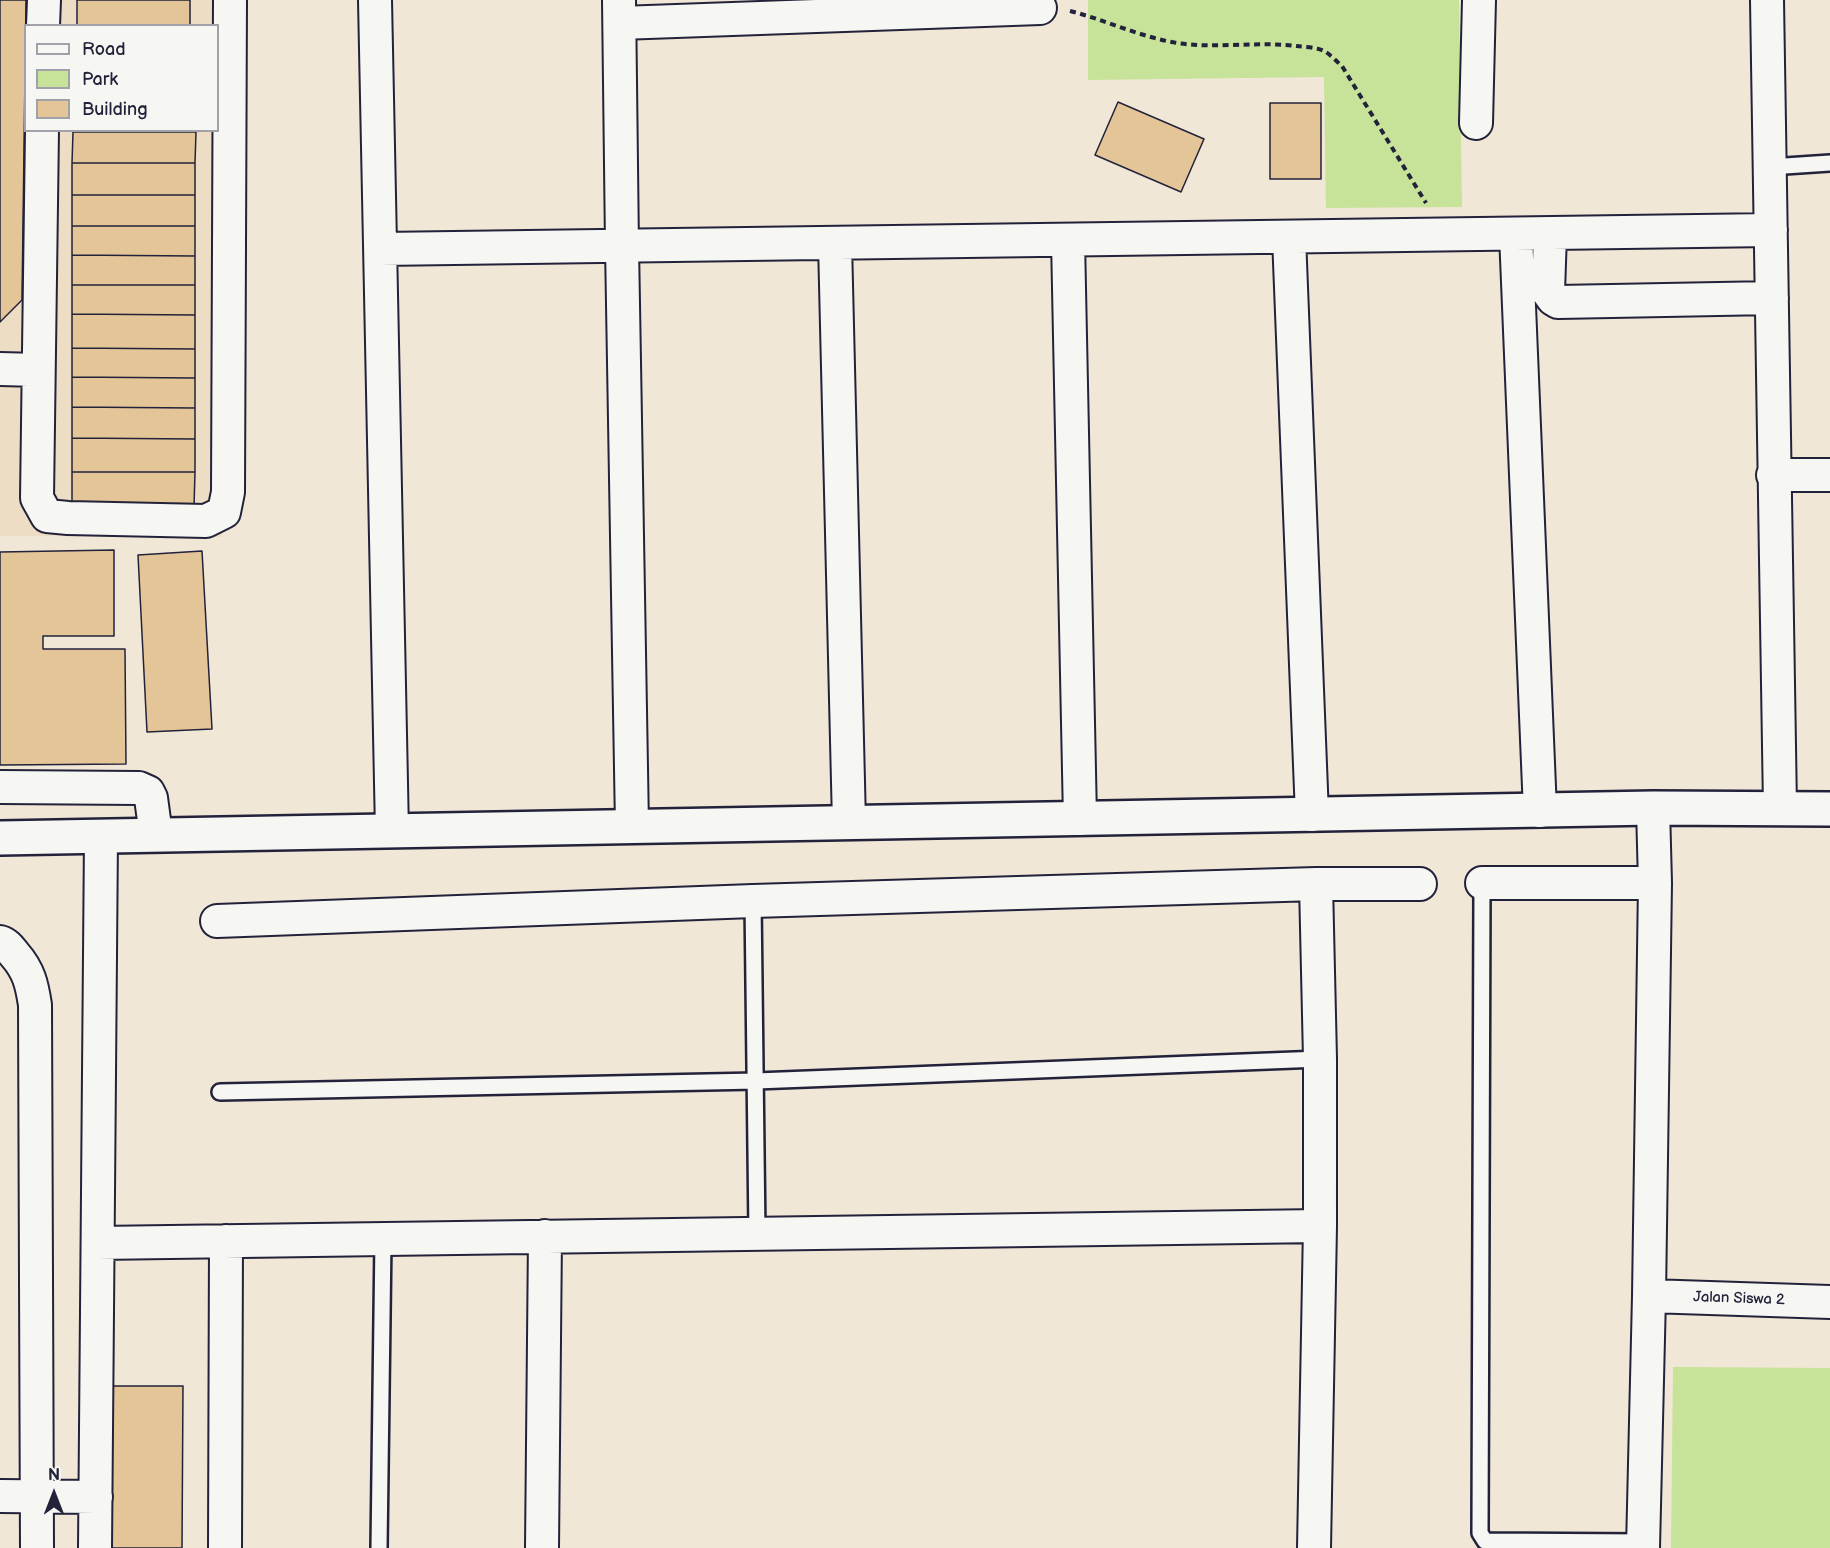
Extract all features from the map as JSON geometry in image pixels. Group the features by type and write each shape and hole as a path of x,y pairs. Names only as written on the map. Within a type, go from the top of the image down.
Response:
{"street":[{"path":"44,0 44,24"},
{"path":"42,132 37,498 46,516 206,521 224,512 228,492 230,0"},
{"path":"375,0 392,831"},
{"path":"1476,123 1479,0"},
{"path":"1767,0 1779,807"},
{"path":"632,826 619,12 1040,8"},
{"path":"381,249 1771,230"},
{"path":"1516,234 1540,811"},
{"path":"1550,234 1548,292 1558,302 1772,298"},
{"path":"1289,237 1312,815"},
{"path":"1068,240 1080,819"},
{"path":"834,243 849,823"},
{"path":"0,369 38,370"},
{"path":"1773,476 1830,475"},
{"path":"0,787 139,788 148,792 151,798 156,836"},
{"path":"1643,1545 1655,883 1653,808"},
{"path":"0,838 1653,808 1830,808"},
{"path":"95,1548 101,836"},
{"path":"1482,883 1655,883"},
{"path":"217,921 753,901 1316,884 1420,884"},
{"path":"1314,1548 1320,1226 1320,1059 1316,884"},
{"path":"0,942 5,944 25,966 32,986 35,1005 37,1548"},
{"path":"98,1243 1320,1226"},
{"path":"542,1548 545,1236"},
{"path":"225,1548 226,1241"},
{"name":"Jalan Siswa 2","path":"1649,1296 1830,1302"},
{"path":"0,1496 96,1497"}],"lane":[{"path":"1770,167 1830,163"},
{"path":"1482,883 1480,1533 1485,1541 1643,1545"},
{"path":"753,901 757,1234"},
{"path":"220,1092 756,1081 1320,1059"},
{"path":"379,1548 383,1239"}],"path":[{"path":"1040,8 1066,10 1145,36 1177,43 1278,44 1324,51 1342,66 1446,235"}],"shaded area":[{"path":"0,0 222,0 222,537 0,536"}],"green space":[{"path":"1088,0 1459,0 1462,207 1326,208 1324,77 1088,80"},
{"path":"1673,1367 1830,1368 1830,1548 1671,1548"}],"building":[{"path":"0,0 26,0 22,300 0,322"},
{"path":"77,0 190,0 190,24 77,24"},
{"path":"1118,102 1204,139 1181,192 1095,155"},
{"path":"1270,103 1321,103 1321,179 1270,179"},
{"path":"73,132 196,132 195,163 72,163"},
{"path":"72,163 195,163 195,195 72,195"},
{"path":"72,195 195,195 195,226 72,226"},
{"path":"72,226 195,226 195,256 72,255"},
{"path":"72,255 195,256 195,285 72,285"},
{"path":"72,285 195,285 195,315 72,314"},
{"path":"72,314 195,315 195,349 72,348"},
{"path":"72,348 195,349 195,378 72,377"},
{"path":"72,377 195,378 195,408 72,407"},
{"path":"72,407 195,408 195,439 72,438"},
{"path":"72,438 195,439 195,472 72,472"},
{"path":"72,472 195,472 194,507 72,506"},
{"path":"114,550 114,636 43,636 43,649 125,649 126,764 0,765 0,552"},
{"path":"202,551 212,729 147,732 138,555"},
{"path":"107,1386 183,1386 182,1548 106,1548"}]}
